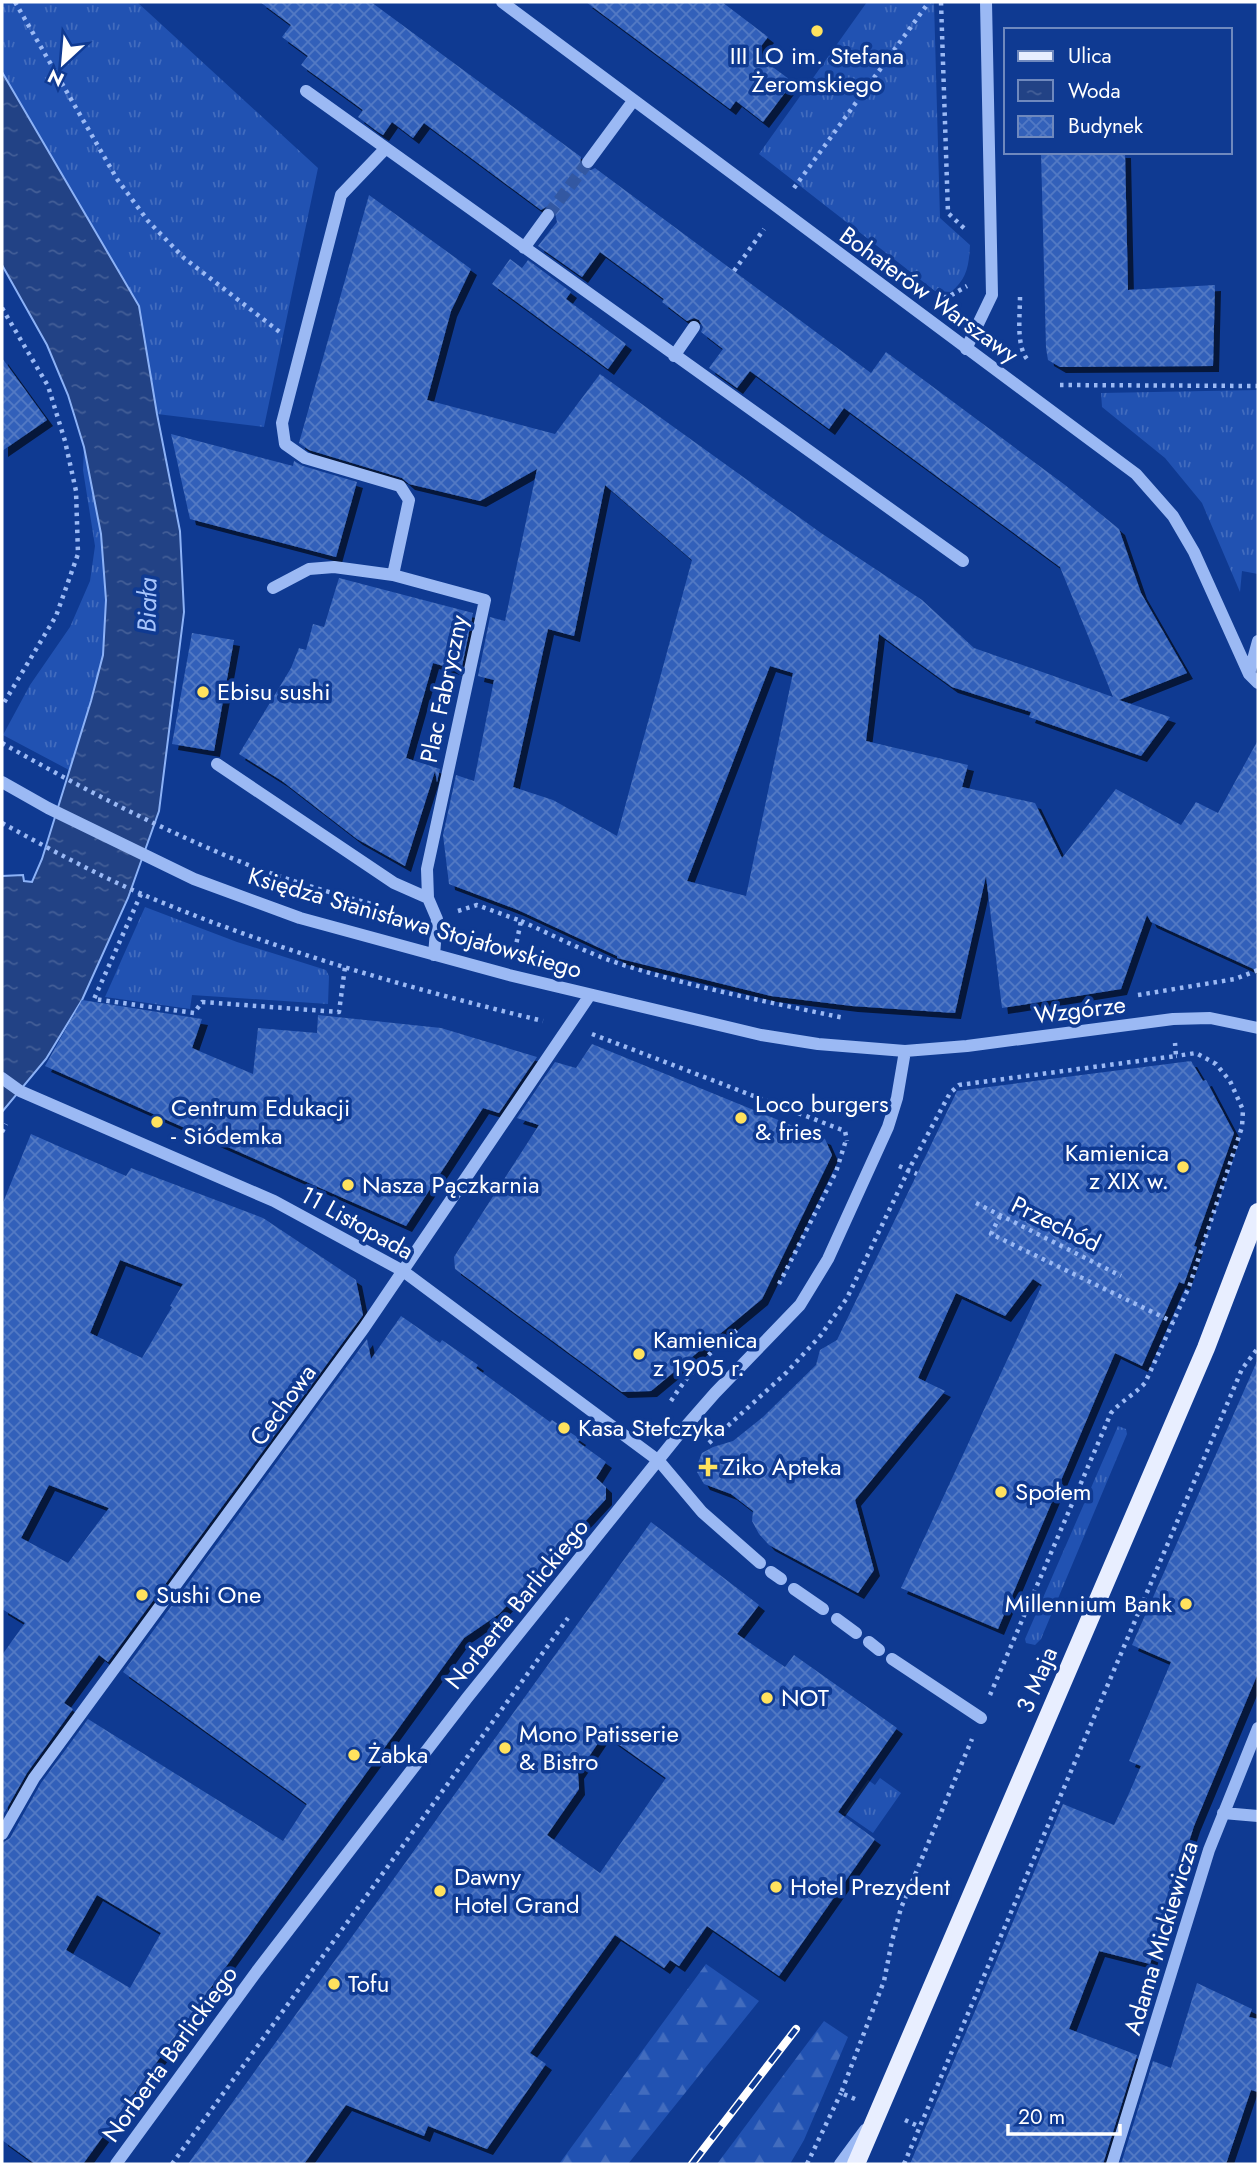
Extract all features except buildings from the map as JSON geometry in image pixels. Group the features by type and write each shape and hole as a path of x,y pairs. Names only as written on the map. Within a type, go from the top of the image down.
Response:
{"main road":[{"name":"3 Maja","path":"856,2164 1206,1348 1258,1212"}],"street":[{"name":"Bohaterów Warszawy","path":"502,2 1136,474 1173,516 1194,552 1254,678"},
{"path":"966,349 992,295 986,2"},
{"path":"306,92 963,561"},
{"path":"588,162 634,101"},
{"path":"273,588 309,569 334,567 393,575 410,500 400,486 306,458 285,444 282,423 341,195 386,148"},
{"path":"524,248 548,215"},
{"path":"674,356 694,327"},
{"name":"Plac Fabryczny","path":"393,575 485,600 426,869 428,898 437,919 434,955"},
{"path":"1254,678 1258,641"},
{"path":"217,764 394,883 428,898"},
{"name":"Księdza Stanisława Stojałowskiego","path":"2,782 48,808 194,879 277,910 434,955 761,1035 818,1044 905,1051"},
{"name":"Cechowa","path":"2,1834 34,1778 242,1497 403,1271 590,995"},
{"name":"Wzgórze","path":"905,1051 967,1046 1173,1019 1210,1018 1258,1028"},
{"name":"Norberta Barlickiego","path":"116,2164 257,1971 467,1698 715,1393 800,1305 828,1259 888,1127 897,1098 905,1051"},
{"name":"11 Listopada","path":"2,1078 20,1091 274,1201 403,1271 659,1461 702,1513 771,1571"},
{"path":"794,1589 823,1609"},
{"path":"837,1619 856,1633"},
{"path":"892,1659 981,1718"},
{"name":"Adama Mickiewicza","path":"1112,2164 1223,1813 1257,1735"},
{"path":"1223,1813 1258,1815"},
{"path":"839,2164 879,2110"}],"path":[{"path":"15,2 117,179 148,221 184,258 301,349"},
{"path":"734,271 929,2"},
{"path":"942,2 948,213 968,231"},
{"path":"934,296 948,297 970,284"},
{"path":"1019,284 1022,346 1024,356 1034,366"},
{"path":"2,308 48,386 65,441 76,491 78,554 56,616 2,706"},
{"path":"1051,380 1069,393"},
{"path":"1058,385 1258,387"},
{"path":"2,743 60,777 162,827"},
{"path":"2,823 141,894 94,999 194,1013 202,1002 339,1012 345,967"},
{"path":"521,921 629,967 768,1002 846,1018"},
{"path":"1125,997 1235,979 1258,970"},
{"path":"1174,1035 1176,1056"},
{"path":"676,1479 702,1448 786,1373 821,1335 847,1298 908,1171 950,1093 959,1085 1196,1053 1216,1064 1230,1081 1243,1110 1242,1127 1189,1287 1145,1383 1134,1395 1118,1404 1111,1413 901,1908 884,1981 841,2093 807,2164"},
{"path":"2,1132 6,1124"},
{"name":"Przechód","path":"976,1203 1121,1276"},
{"path":"1000,1216 991,1234 1173,1322"},
{"path":"904,2164 1242,1369 1258,1348"},
{"path":"172,2164 571,1613"},
{"path":"841,2093 920,2127"}],"green space":[{"path":"2,2 137,2 318,168 264,427 157,414 139,306 2,72"},
{"path":"867,2 934,2 940,218 970,245 966,271 961,282 951,292 935,291 759,154"},
{"path":"1258,390 1258,574 1242,571 1240,592 1202,503 1165,458 1102,407 1101,393"},
{"path":"84,447 103,551 106,630 96,685 69,770 3,735 30,685 70,627 90,581 95,546 83,470"},
{"path":"145,907 237,942 326,970 329,976 328,1004 192,995 190,1009 105,997"},
{"path":"1118,1426 1126,1429 1127,1434 1041,1639 1035,1645 1026,1643 1025,1639"},
{"path":"880,1778 901,1793 873,1833 844,1813 868,1780 875,1785"},
{"path":"706,1964 759,2001 628,2164 559,2164"},
{"path":"824,2021 848,2037 804,2140 790,2164 717,2164"}],"water":[{"name":"Biała","path":"2,72 139,306 180,531 184,612 159,811 128,898 82,1000 46,1059 2,1112 2,876 23,875 24,881 32,882 42,859 103,655 106,600 101,534 84,447 68,395 47,345 2,265"}],"tunnel":[{"path":"548,215 588,162"}],"railway":[{"path":"692,2164 796,2029"}],"place":[{"name":"III LO im. Stefana Żeromskiego","path":"817,31"},
{"name":"Ebisu sushi","path":"203,692"},
{"name":"Loco burgers & fries","path":"741,1118"},
{"name":"Centrum Edukacji - Siódemka","path":"157,1122"},
{"name":"Kamienica z XIX w.","path":"1183,1167"},
{"name":"Nasza Pączkarnia","path":"348,1185"},
{"name":"Kamienica z 1905 r.","path":"639,1354"},
{"name":"Kasa Stefczyka","path":"564,1428"},
{"name":"Ziko Apteka","path":"708,1467"},
{"name":"Społem","path":"1001,1492"},
{"name":"Sushi One","path":"142,1595"},
{"name":"Millennium Bank","path":"1186,1604"},
{"name":"NOT","path":"767,1698"},
{"name":"Mono Patisserie & Bistro","path":"505,1748"},
{"name":"Żabka","path":"354,1755"},
{"name":"Hotel Prezydent","path":"776,1887"},
{"name":"Dawny Hotel Grand","path":"440,1891"},
{"name":"Tofu","path":"334,1984"}]}
